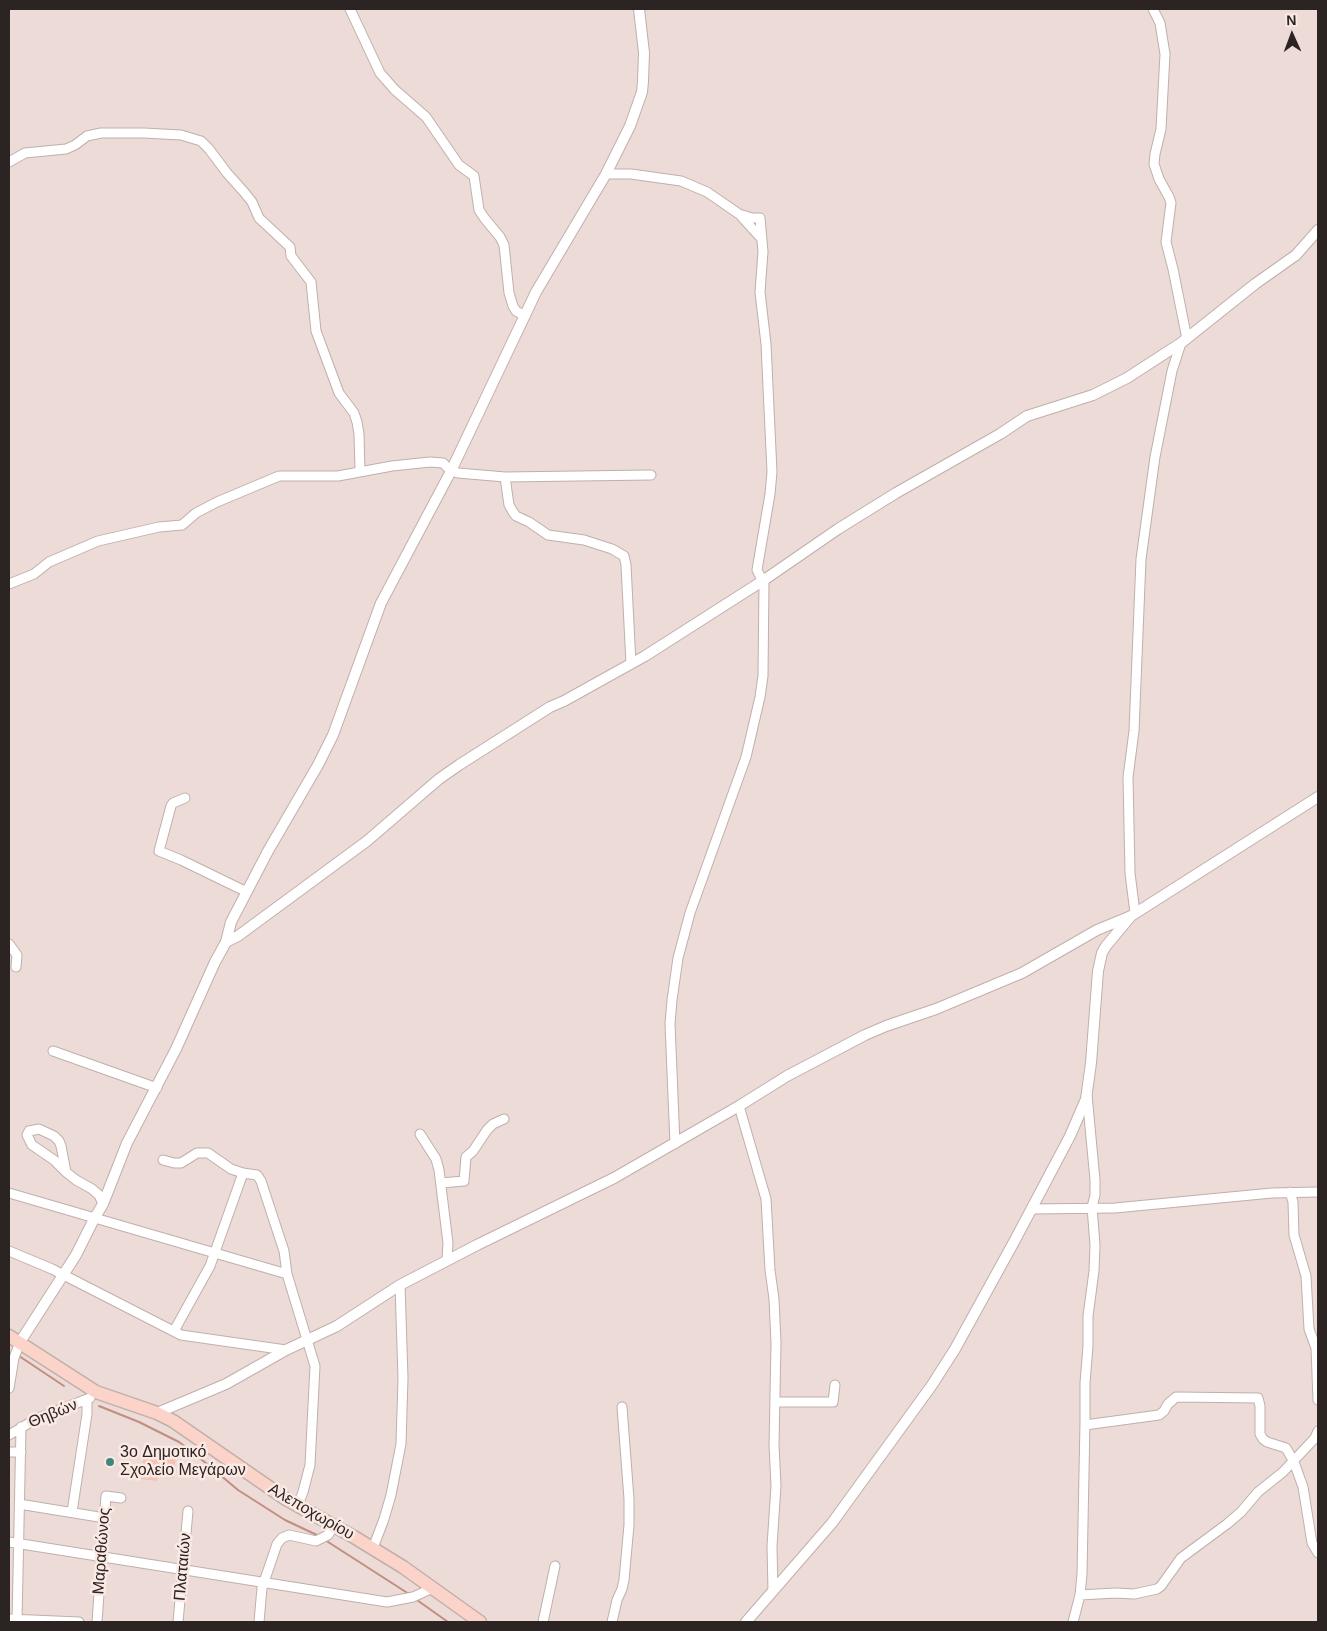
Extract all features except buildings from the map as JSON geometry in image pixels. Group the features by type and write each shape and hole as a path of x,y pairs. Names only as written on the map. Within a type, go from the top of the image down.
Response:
{"main road":[{"name":"Αλεποχωρίου","path":"16,1341 65,1373 92,1396 157,1413 173,1421 297,1507 373,1548 480,1622"}],"street":[{"path":"350,9 380,73 395,90 426,117 459,165 474,176 479,210 504,245 509,293 513,306 516,311 525,316"},
{"path":"9,1388 16,1341 79,1250 94,1218 103,1204 127,1143 157,1088 226,942 231,922 268,851 333,735 381,603 451,471 541,284 606,174 633,119 642,92 644,53 639,9"},
{"path":"1073,1622 1080,1595 1082,1574 1084,1383 1095,1245 1092,1207 1095,1195 1095,1180 1087,1093 1102,953 1111,939 1133,915 1128,777 1134,730 1141,559 1155,457 1172,371 1184,341 1173,269 1166,242 1171,203 1169,196 1158,179 1154,164 1154,154 1161,129 1165,54 1160,24 1153,9"},
{"path":"9,162 25,154 66,149 88,136 101,134 181,134 201,141 210,149 227,173 252,202 259,218 290,247 291,256 311,282 313,318 316,331 341,398 354,414 357,422 360,472"},
{"path":"606,174 631,174 681,181 707,192 739,214 760,218 762,239 760,292 766,344 772,472 757,570 764,580 763,676 746,757 690,913 675,978 670,1024 675,1144"},
{"path":"226,942 238,936 367,841 449,771 544,711 631,664 764,580 868,510 1000,434 1027,416 1102,391 1127,378 1184,341 1255,284 1296,255 1318,230"},
{"path":"9,584 34,574 49,562 98,541 159,527 182,525 196,513 275,476 328,476 430,462 443,463 451,471 465,474 506,477 650,475"},
{"path":"506,477 510,505 516,516 548,535 580,539 612,549 624,556 631,664"},
{"path":"157,1413 226,1384 286,1350 337,1326 400,1285 477,1245 591,1190 675,1144 787,1076 865,1035 1022,974 1097,930 1133,915 1318,797"},
{"path":"185,798 174,802 171,806 159,851 247,892"},
{"path":"9,944 17,955 16,968"},
{"path":"54,1051 157,1088"},
{"path":"746,1622 832,1523 941,1374 1070,1136 1087,1093"},
{"path":"739,1106 766,1199 770,1270 774,1299 776,1343 774,1445 776,1486 772,1546 773,1591"},
{"path":"441,1183 464,1181 466,1157 473,1151 487,1130 493,1124 504,1119"},
{"path":"66,1172 59,1141 43,1130 29,1131 27,1135 32,1146 54,1160 66,1172 76,1180 92,1189 99,1195 103,1204"},
{"path":"420,1134 436,1159 441,1183 448,1243 448,1260"},
{"path":"163,1160 181,1163 192,1155 202,1152 208,1153 225,1166 259,1177 284,1251 287,1274 314,1359 315,1375 310,1465 306,1485 297,1507"},
{"path":"174,1331 205,1276 243,1173"},
{"path":"1032,1209 1115,1208 1290,1192 1318,1192"},
{"path":"1290,1192 1293,1202 1294,1235 1306,1276 1309,1329 1316,1348 1318,1400"},
{"path":"9,1193 287,1274"},
{"path":"9,1251 52,1269 62,1276 189,1337 286,1350"},
{"path":"373,1548 391,1495 401,1444 403,1378 400,1285"},
{"path":"775,1402 830,1403 834,1399 835,1385"},
{"path":"72,1512 87,1414 92,1396"},
{"name":"Θηβών","path":"9,1435 21,1427 92,1396"},
{"path":"1085,1425 1159,1415 1176,1397 1256,1397 1259,1400 1260,1406 1260,1434 1263,1439 1286,1448 1294,1462 1303,1488 1312,1543 1318,1553"},
{"path":"612,1622 616,1600 622,1590 624,1580 629,1525 629,1499 622,1407"},
{"path":"21,1427 19,1544 15,1620 79,1622"},
{"path":"1080,1595 1134,1594 1157,1589 1184,1554 1241,1512 1258,1492 1294,1462 1317,1435 1318,1431"},
{"path":"9,1452 20,1452"},
{"name":"Μαραθώνος","path":"97,1622 106,1496 122,1498"},
{"path":"19,1504 105,1518"},
{"name":"Πλαταιών","path":"178,1622 188,1511"},
{"path":"259,1622 260,1599 264,1582 282,1538 289,1535 316,1540 328,1535 334,1526"},
{"path":"9,1542 387,1602 413,1597 433,1588"},
{"path":"543,1622 555,1566"}],"shaded area":[{"path":"145,1449 161,1451 157,1481 140,1479"},
{"path":"165,1457 176,1458 173,1478 163,1477"}],"waterway":[{"path":"19,1356 64,1386"},
{"path":"99,1406 139,1422 179,1442 238,1490 285,1520 319,1536"},
{"path":"325,1540 409,1594"},
{"path":"417,1600 448,1622"}],"place":[{"name":"3ο Δημοτικό Σχολείο Μεγάρων","path":"110,1462"}]}
